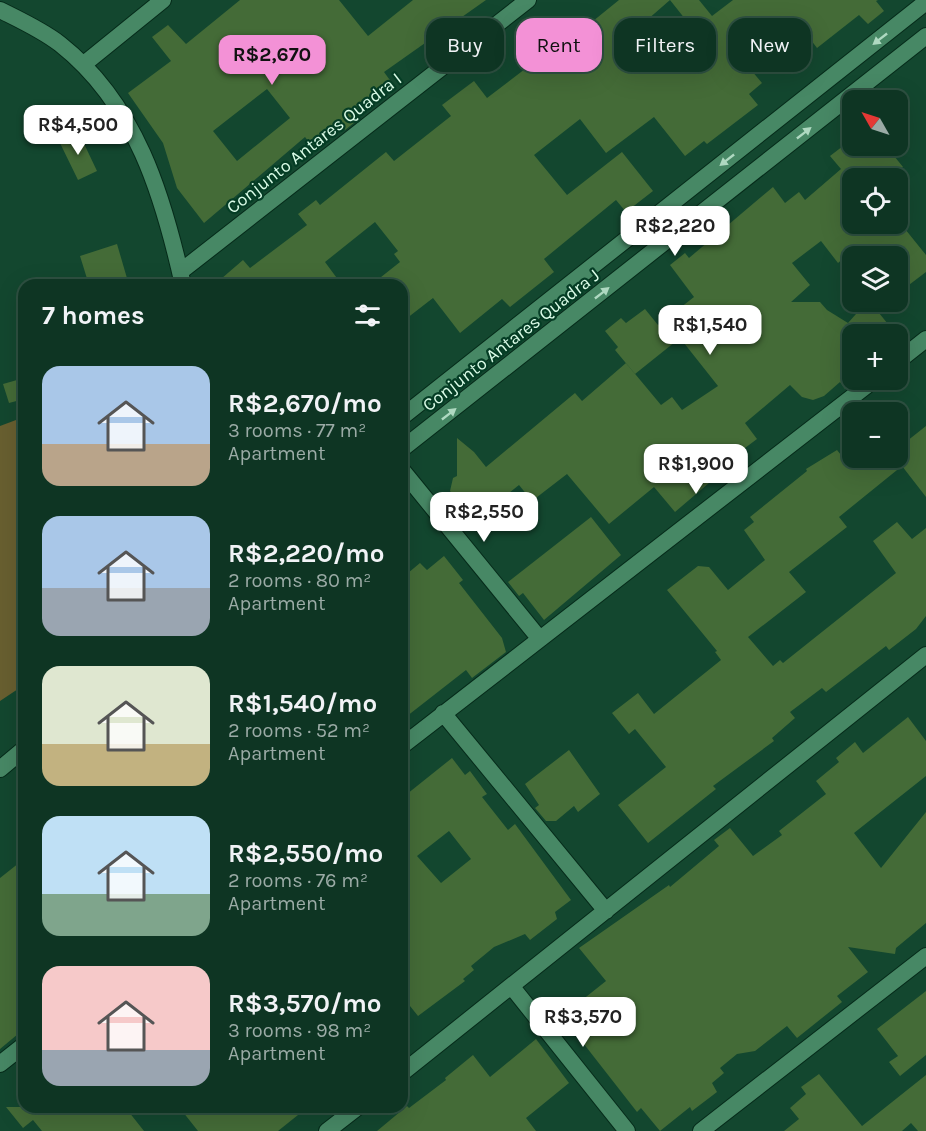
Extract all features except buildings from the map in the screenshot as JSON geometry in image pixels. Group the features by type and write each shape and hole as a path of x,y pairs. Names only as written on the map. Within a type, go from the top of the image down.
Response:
{"street":[{"path":"84,64 163,0"},
{"name":"Conjunto Antares Quadra I","path":"182,278 528,0"},
{"name":"Conjunto Antares Quadra J","path":"408,412 926,2"},
{"path":"0,10 58,42 84,64 122,112 154,174 182,278"},
{"name":"Conjunto Antares Quadra J","path":"408,444 926,36"},
{"path":"823,84 839,105"},
{"path":"908,353 926,339"},
{"path":"408,741 861,390"},
{"path":"408,477 539,638"},
{"path":"408,1068 926,655"},
{"path":"443,713 606,911"},
{"path":"0,768 18,754"},
{"path":"700,1131 926,956"},
{"path":"512,987 627,1131"},
{"path":"0,1064 18,1050"},
{"path":"327,1131 350,1113"}],"shaded area":[{"path":"18,419 18,689 0,701 0,426"}]}
